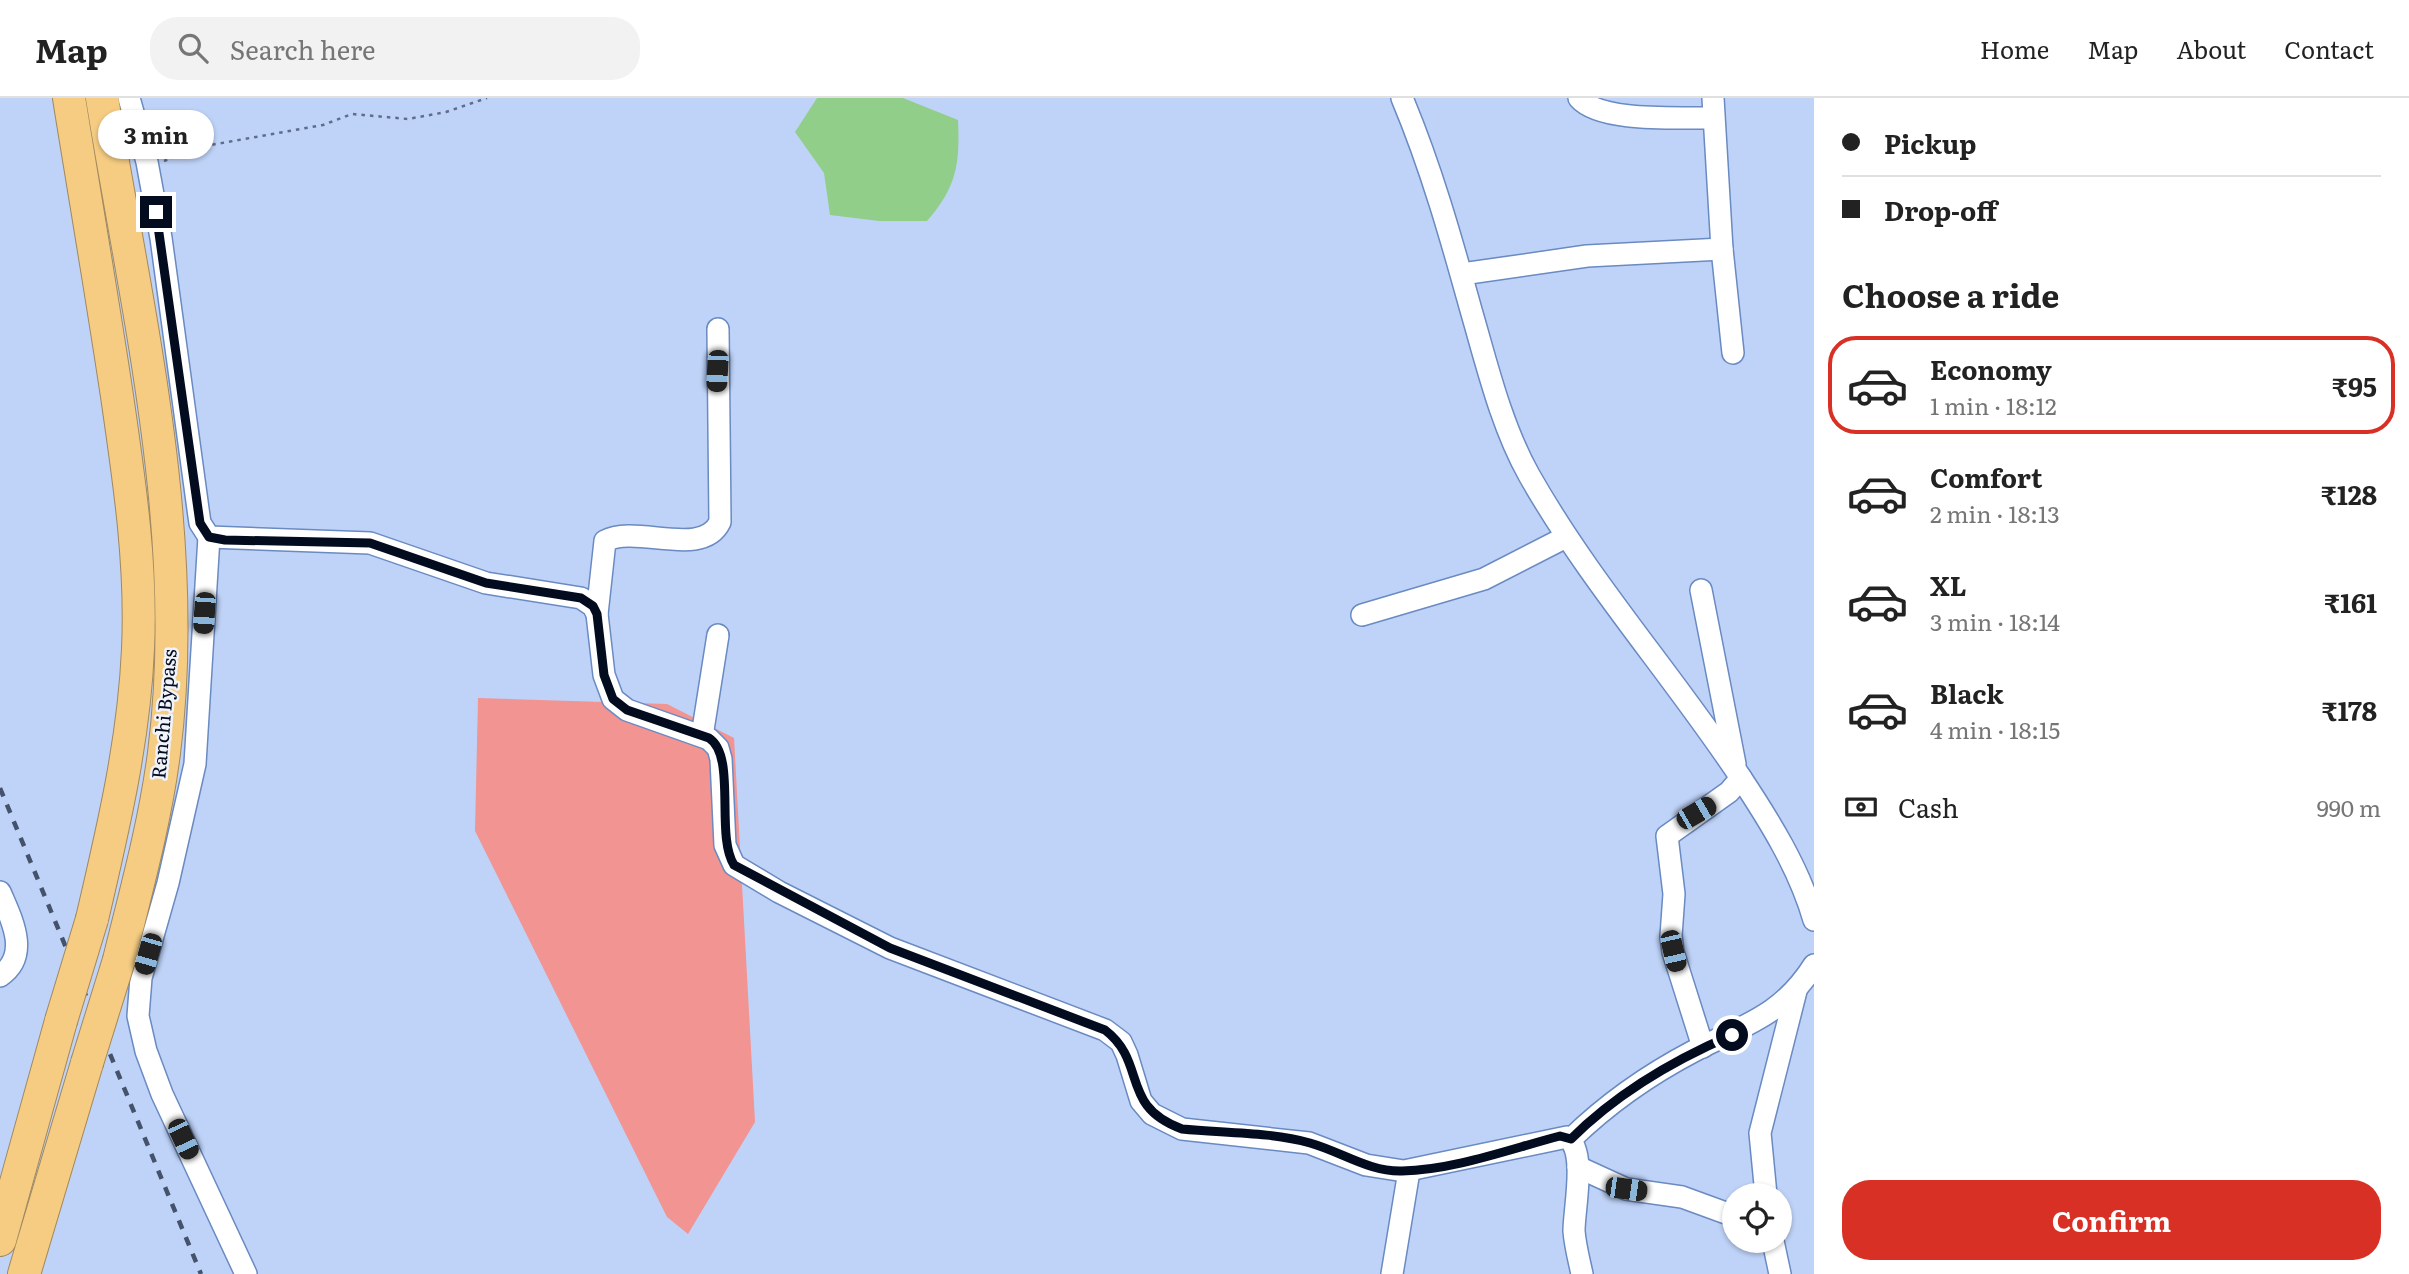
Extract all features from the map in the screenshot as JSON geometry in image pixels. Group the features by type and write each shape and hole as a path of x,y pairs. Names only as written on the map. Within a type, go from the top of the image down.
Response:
{"highway":[{"name":"Ranchi Bypass","path":"0,1240 92,919 119,805 132,725 138,647 137,561 128,470 69,98"},
{"name":"Ranchi Bypass","path":"24,1274 119,960 150,835 164,753 172,601 161,461 102,98"}],"street":[{"path":"129,98 147,162 165,263 200,523 209,537 195,764 168,883 141,978 138,1016 145,1051 162,1094 246,1274"},
{"path":"1402,98 1462,274 1488,366 1513,438 1528,471 1566,537 1667,672 1739,775 1796,871 1814,920"},
{"path":"1579,98 1588,106 1610,113 1713,108 1722,249 1733,353"},
{"path":"1462,274 1587,256 1722,249"},
{"path":"718,329 720,522 713,531 695,538 625,535 606,541 597,614 604,675 613,699 627,710 714,742 721,759 725,845 734,865 756,880 890,948 1105,1030 1124,1048 1141,1101 1152,1114 1182,1129 1309,1143 1366,1166 1409,1171 1560,1136 1571,1139 1576,1146 1578,1167 1574,1234 1582,1274"},
{"path":"209,537 225,540 370,543 486,583 581,598 593,606 597,614"},
{"path":"1362,614 1484,579 1566,537"},
{"path":"1701,590 1739,775 1729,792 1671,831 1666,843 1674,894 1671,936 1673,951 1703,1047"},
{"path":"702,736 718,635"},
{"path":"0,892 13,924 17,948 11,966 0,976"},
{"path":"1571,1139 1631,1091 1703,1047 1748,1027 1796,991 1814,965"},
{"path":"1765,1183 1760,1133 1796,991"},
{"path":"1578,1167 1626,1189 1682,1197 1722,1212"},
{"path":"1392,1274 1409,1171"},
{"path":"1776,1253 1780,1274"}],"path":[{"path":"147,162 167,160 205,146 323,125 352,114 396,119 417,118 486,98"}],"shaded area":[{"path":"817,98 903,98 958,120 957,162 951,185 927,221 879,221 830,215 824,173 795,132"},
{"path":"478,698 667,704 734,738 755,1122 688,1234 667,1217 475,831"}],"railway":[{"path":"0,788 201,1274"}],"route":[{"path":"156,212 200,523 209,537 225,540 342,540 370,543 440,570 486,583 586,600 597,614 604,675 613,699 627,710 709,738 718,748 722,769 725,845 734,865 756,880 890,948 1105,1030 1121,1042 1141,1101 1152,1114 1171,1125 1182,1129 1309,1143 1366,1166 1409,1171 1560,1136 1571,1139 1598,1114 1681,1058 1732,1035"}]}
